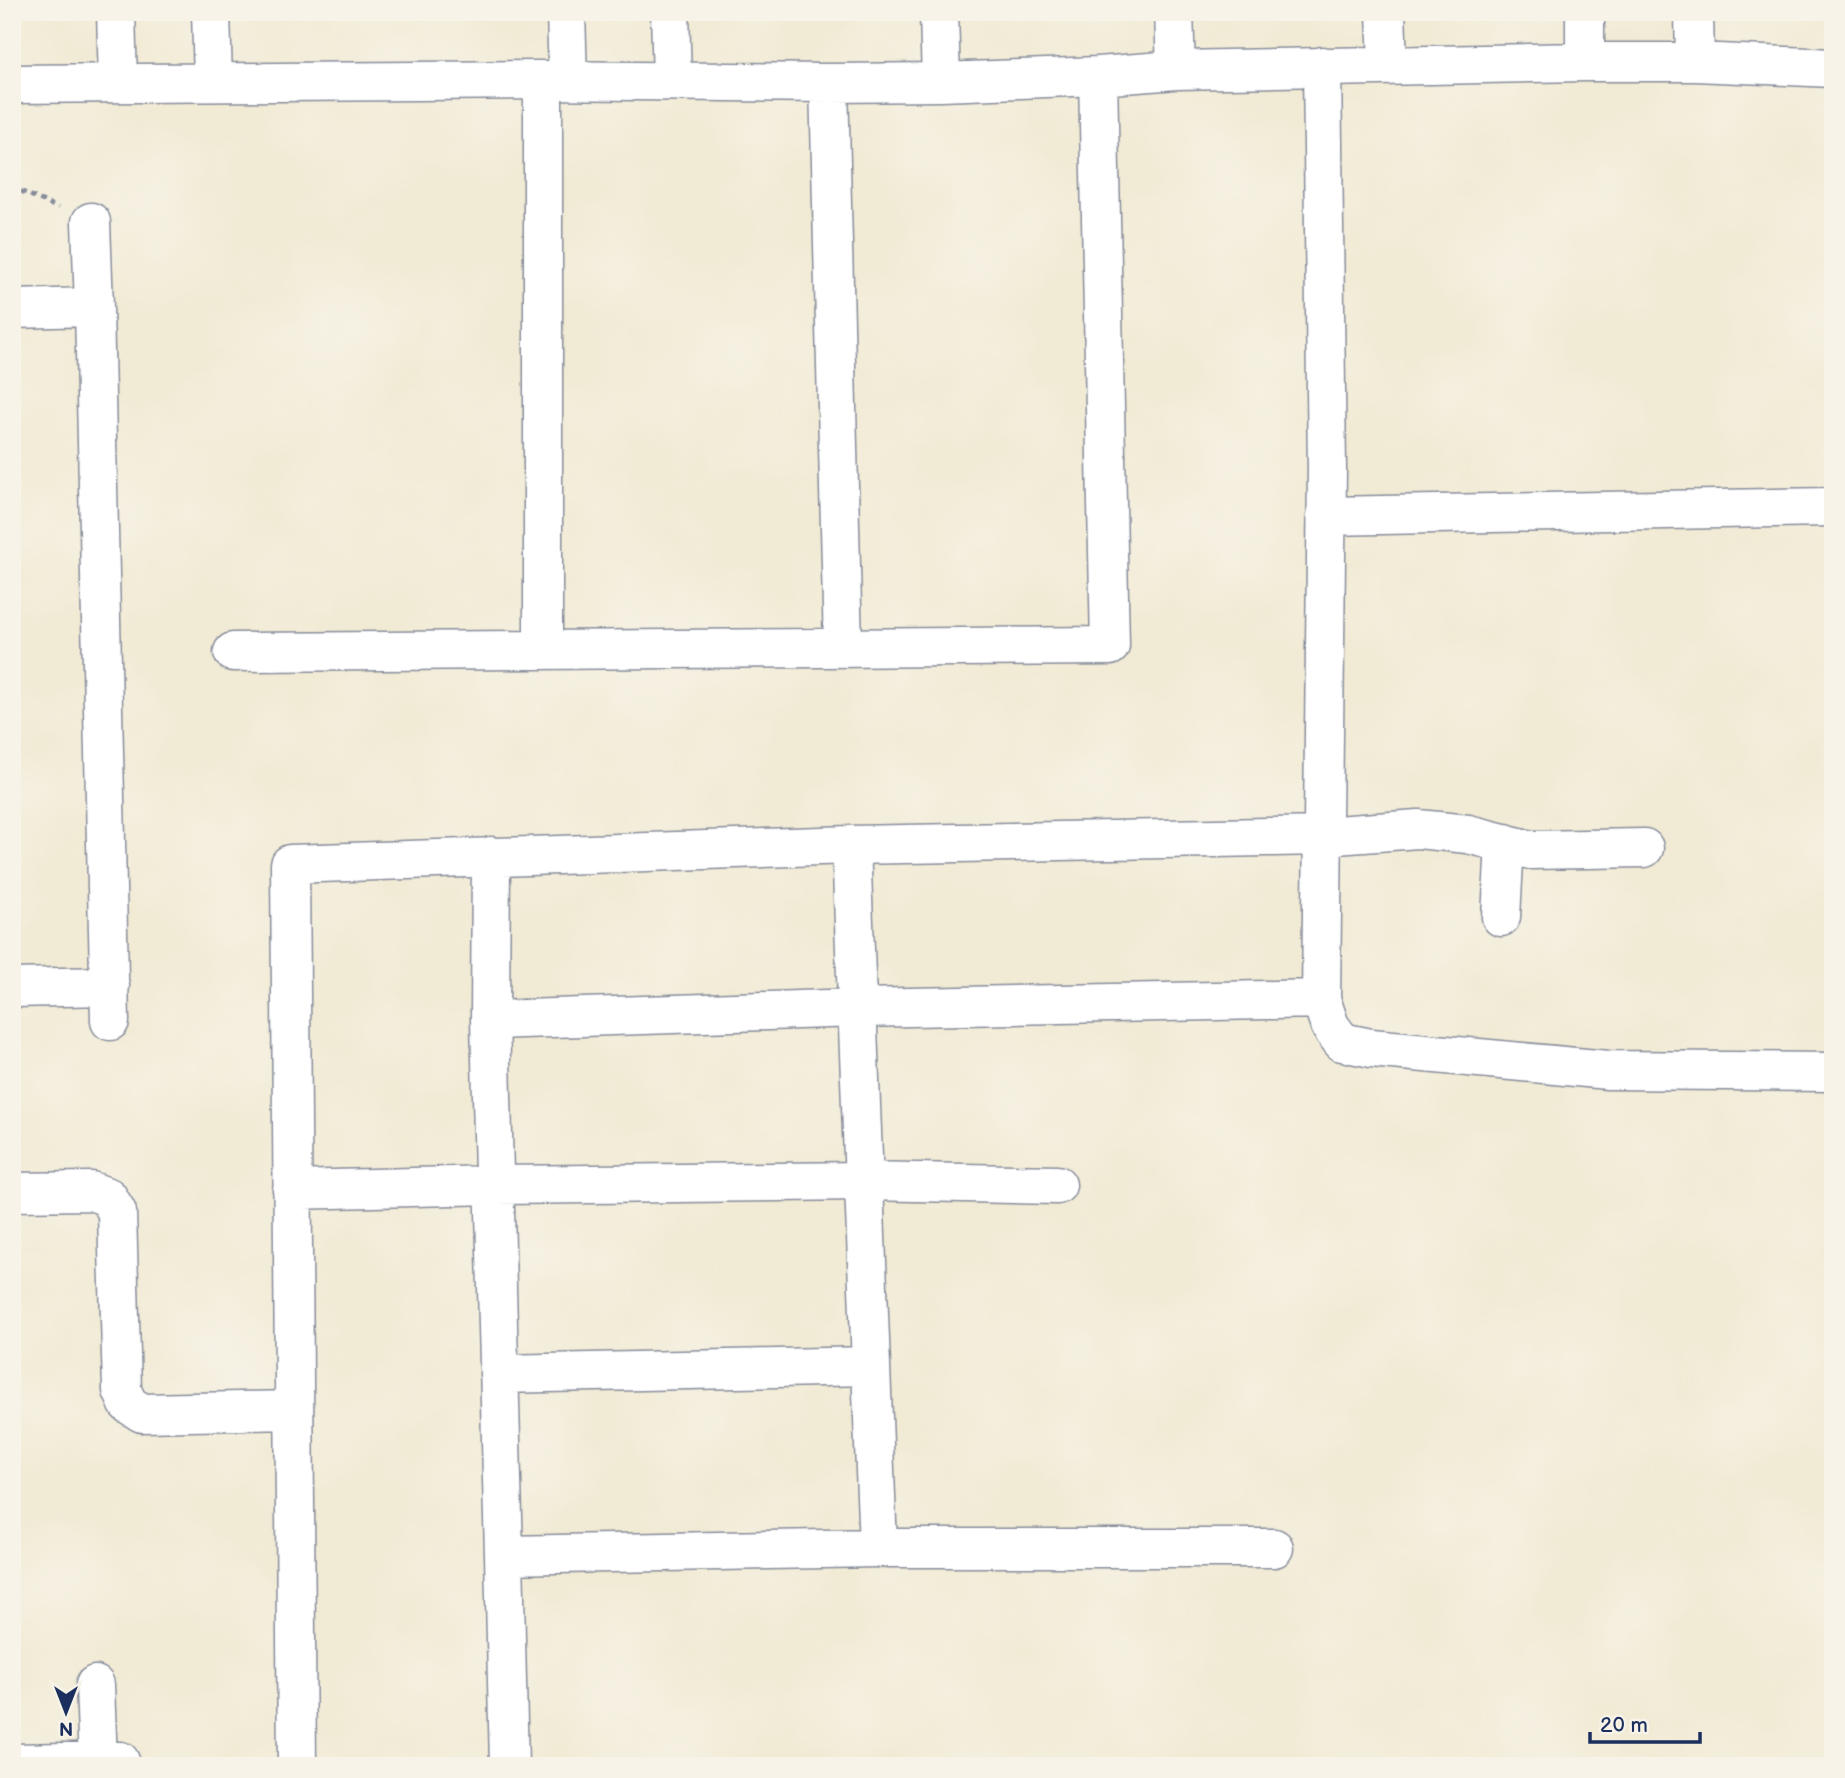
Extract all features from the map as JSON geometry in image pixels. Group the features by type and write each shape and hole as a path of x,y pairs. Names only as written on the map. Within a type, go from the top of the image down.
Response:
{"street":[{"path":"116,12 118,83"},
{"path":"211,12 213,81"},
{"path":"542,650 555,80 566,12"},
{"path":"670,12 672,80"},
{"path":"939,12 941,82"},
{"path":"1174,12 1176,70"},
{"path":"1386,12 1388,65"},
{"path":"1585,12 1585,62"},
{"path":"1694,12 1695,62"},
{"path":"12,84 555,80 941,82 1176,70 1585,62 1695,62 1833,68"},
{"path":"1322,66 1326,516 1321,999 1330,1026 1342,1042 1371,1048 1608,1070 1833,1072"},
{"path":"233,652 1110,646 1098,76"},
{"path":"829,83 844,648"},
{"path":"12,988 110,1003 91,222"},
{"path":"12,309 94,307"},
{"path":"1326,516 1833,507"},
{"path":"297,1766 290,864 851,845 1322,836 1418,829 1468,834 1531,850 1644,848"},
{"path":"1502,917 1505,843"},
{"path":"851,845 878,1548"},
{"path":"491,856 490,1020 509,1766"},
{"path":"490,1020 858,1008 1321,999"},
{"path":"292,1190 864,1181 1057,1185"},
{"path":"12,1192 91,1191 108,1197 117,1212 122,1390 128,1404 142,1413 294,1410"},
{"path":"499,1374 871,1366"},
{"path":"504,1555 878,1548 1274,1548"},
{"path":"12,1763 109,1761 95,1685"}],"path":[{"path":"12,187 91,222"}]}
